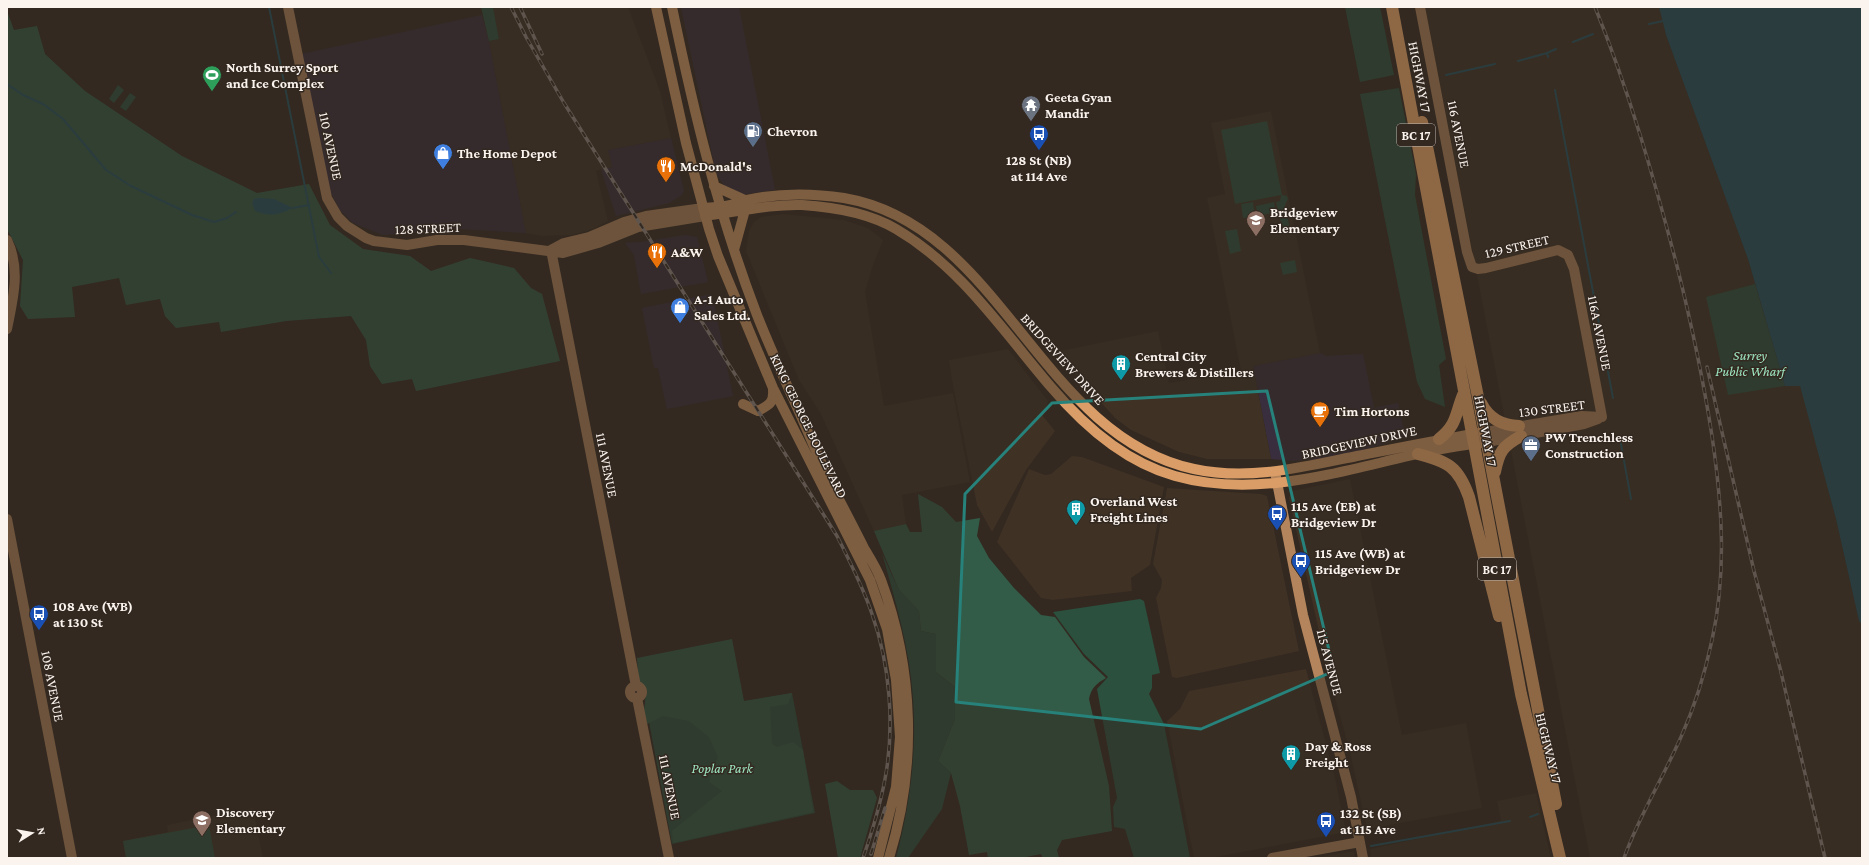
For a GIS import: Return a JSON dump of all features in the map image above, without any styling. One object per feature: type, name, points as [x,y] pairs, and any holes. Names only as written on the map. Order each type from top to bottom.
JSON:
[{"type":"highway","name":"HIGHWAY 17","points":[[1392,7],[1464,394],[1494,479],[1554,799],[1569,858]]},
{"type":"highway","name":"HIGHWAY 17","points":[[1400,7],[1478,397],[1479,437],[1521,694],[1560,858]]},
{"type":"highway","points":[[1439,263],[1451,297],[1479,437]]},
{"type":"highway","points":[[1439,439],[1448,432],[1455,422],[1464,394]]},
{"type":"highway","points":[[1478,397],[1485,410],[1495,420],[1520,431],[1501,451],[1497,459],[1494,479]]},
{"type":"highway","points":[[1418,454],[1436,458],[1452,466],[1460,476],[1466,488],[1496,607],[1521,694]]},
{"type":"main road","name":"KING GEORGE BOULEVARD","points":[[656,7],[674,90],[704,212],[718,256],[773,388],[870,580],[879,602],[892,652],[899,710],[899,764],[892,807],[878,858]]},
{"type":"main road","name":"KING GEORGE BOULEVARD","points":[[672,7],[693,106],[720,210],[734,250],[775,358],[830,482],[880,577],[896,627],[906,678],[909,710],[909,736],[907,765],[900,816],[889,858]]},
{"type":"main road","points":[[714,186],[745,205],[734,250]]},
{"type":"main road","name":"BRIDGEVIEW DRIVE","points":[[720,210],[787,195],[815,195],[854,200],[888,212],[904,220],[964,266],[1067,388],[1087,409],[1121,437],[1154,455],[1175,464],[1196,469],[1234,473],[1275,472],[1439,439],[1479,437]]},
{"type":"main road","name":"BRIDGEVIEW DRIVE","points":[[745,205],[815,206],[859,214],[896,229],[931,253],[958,277],[1075,414],[1096,433],[1148,466],[1190,480],[1227,484],[1278,483],[1385,463],[1479,437]]},
{"type":"main road","points":[[704,212],[720,210]]},
{"type":"main road","points":[[743,404],[758,411],[770,405],[773,397],[773,388]]},
{"type":"street","name":"110 AVENUE","points":[[288,7],[327,198],[338,218]]},
{"type":"street","name":"116 AVENUE","points":[[1420,7],[1467,252],[1472,267]]},
{"type":"street","points":[[551,250],[564,243],[589,236],[638,218],[704,212]]},
{"type":"street","name":"128 STREET","points":[[338,218],[347,226],[366,238],[390,244],[407,245],[436,240],[464,240],[551,250]]},
{"type":"street","points":[[896,229],[904,220]]},
{"type":"street","points":[[7,240],[13,253],[15,277],[7,328]]},
{"type":"street","name":"111 AVENUE","points":[[551,250],[636,686],[632,688],[630,693],[632,697],[637,698],[669,858]]},
{"type":"street","name":"129 STREET","points":[[1472,267],[1478,269],[1486,268],[1558,250],[1568,255]]},
{"type":"street","name":"116A AVENUE","points":[[1568,255],[1574,269],[1602,418]]},
{"type":"street","name":"130 STREET","points":[[1479,437],[1584,424],[1602,418]]},
{"type":"street","name":"115 AVENUE","points":[[1275,472],[1304,614],[1351,797],[1363,858]]},
{"type":"street","name":"108 AVENUE","points":[[7,519],[72,858]]},
{"type":"street","points":[[1272,858],[1360,842]]},
{"type":"highlighted area","points":[[1267,391],[1334,671],[1201,729],[956,702],[965,494],[1052,403]]},
{"type":"shaded area","points":[[493,7],[628,7],[660,91],[671,138],[608,150],[612,167],[596,171],[608,221],[593,229],[572,235],[542,236],[526,233],[489,41],[499,39]]},
{"type":"shaded area","points":[[681,7],[739,7],[775,190],[739,195],[725,187],[716,173]]},
{"type":"shaded area","points":[[1425,7],[1659,7],[1666,35],[1748,259],[1785,386],[1800,385],[1836,519],[1859,621],[1862,624],[1862,858],[1590,858]]},
{"type":"shaded area","points":[[482,15],[489,41],[526,233],[459,229],[383,235],[353,223],[339,209],[329,189],[302,54]]},
{"type":"shaded area","points":[[1271,111],[1320,353],[1253,366],[1271,459],[1207,459],[1179,452],[1131,430],[1115,418],[1055,352],[1158,331],[1169,383],[1241,371],[1207,198],[1225,194],[1211,123]]},
{"type":"shaded area","points":[[671,138],[684,191],[682,195],[669,203],[616,216],[601,169],[612,167],[608,150]]},
{"type":"shaded area","points":[[783,214],[844,220],[868,228],[883,240],[872,268],[865,292],[884,406],[953,393],[970,482],[902,495],[906,524],[874,531],[821,414],[799,380],[746,251],[749,231],[754,222],[761,217]]},
{"type":"shaded area","points":[[685,235],[697,237],[708,282],[641,294],[634,255],[625,243]]},
{"type":"shaded area","points":[[712,294],[733,396],[667,409],[658,368],[654,368],[642,308]]},
{"type":"shaded area","points":[[1008,349],[1048,401],[1043,416],[1055,431],[1026,470],[992,532],[977,505],[949,360]]},
{"type":"shaded area","points":[[1320,353],[1326,356],[1363,354],[1374,408],[1398,403],[1405,437],[1363,450],[1321,459],[1294,461],[1271,459],[1253,366]]},
{"type":"shaded area","points":[[1072,456],[1082,457],[1164,487],[1150,565],[1131,578],[1132,591],[1053,600],[1041,598],[997,542],[1029,469],[1045,475],[1051,474]]},
{"type":"shaded area","points":[[1350,479],[1402,735],[1466,723],[1482,808],[1367,829],[1350,752],[1329,676],[1289,498],[1292,491]]},
{"type":"shaded area","points":[[1167,488],[1261,494],[1267,496],[1299,651],[1177,678],[1172,677],[1156,598],[1161,588],[1162,580],[1153,564]]},
{"type":"shaded area","points":[[1306,669],[1335,778],[1346,832],[1211,858],[1194,858],[1167,721],[1180,709],[1189,691]]},
{"type":"shaded area","points":[[1536,793],[1551,858],[1371,858],[1370,849],[1501,821],[1497,801]]},
{"type":"shaded area","name":"Discovery Elementary","points":[[253,808],[263,858],[126,858],[123,841],[168,832],[167,825]]},
{"type":"shaded area","points":[[1354,851],[1355,858],[1314,858]]},
{"type":"green space","points":[[481,7],[493,7],[499,39],[489,41]]},
{"type":"green space","points":[[1345,7],[1380,7],[1394,75],[1360,82]]},
{"type":"green space","points":[[7,11],[14,30],[37,26],[45,54],[85,91],[182,156],[257,193],[309,184],[330,225],[363,249],[410,256],[431,271],[470,258],[514,268],[531,288],[542,294],[560,361],[416,391],[412,379],[382,384],[370,366],[366,340],[351,316],[286,321],[221,332],[219,322],[176,328],[165,316],[160,299],[126,305],[119,278],[72,287],[75,317],[28,319],[20,306],[23,260],[7,229]]},
{"type":"green space","points":[[118,85],[124,90],[114,103],[109,99]]},
{"type":"green space","points":[[1399,88],[1416,174],[1415,195],[1446,359],[1439,365],[1445,407],[1425,399],[1417,382],[1360,94]]},
{"type":"green space","points":[[130,93],[136,97],[126,111],[120,107]]},
{"type":"green space","points":[[1267,121],[1282,195],[1287,196],[1288,199],[1285,205],[1290,230],[1283,231],[1276,202],[1280,201],[1281,195],[1235,204],[1221,130]]},
{"type":"green space","points":[[1253,202],[1255,216],[1243,218],[1241,204]]},
{"type":"green space","points":[[1274,202],[1276,212],[1258,216],[1256,206]]},
{"type":"green space","points":[[1237,229],[1241,251],[1230,254],[1225,231]]},
{"type":"green space","points":[[1295,260],[1297,272],[1283,275],[1280,263]]},
{"type":"green space","name":"Surrey Public Wharf","points":[[1755,284],[1785,386],[1728,395],[1706,297]]},
{"type":"green space","points":[[918,494],[942,507],[956,522],[980,518],[977,536],[989,558],[1014,588],[1041,615],[1055,617],[1084,657],[1106,678],[1095,686],[1089,699],[1109,786],[1112,831],[1062,840],[1057,850],[1059,858],[1043,858],[1041,854],[1021,858],[988,858],[987,852],[969,855],[960,806],[951,773],[938,761],[955,719],[955,687],[936,672],[936,634],[921,631],[919,611],[899,590],[874,531],[906,524],[910,532],[922,532]]},
{"type":"green space","points":[[882,553],[899,590],[919,611],[921,631],[936,634],[936,672],[955,687],[955,719],[938,761],[951,773],[942,809],[908,858],[896,858],[909,799],[914,739],[913,698],[909,661],[897,607]]},
{"type":"green space","points":[[1140,599],[1144,601],[1160,673],[1152,675],[1152,688],[1149,694],[1164,724],[1190,858],[1134,858],[1125,829],[1114,827],[1113,807],[1117,798],[1097,689],[1108,677],[1084,654],[1053,612]]},
{"type":"green space","name":"Poplar Park","points":[[732,639],[744,701],[792,693],[788,704],[770,707],[772,744],[777,747],[793,742],[803,750],[813,812],[673,843],[672,831],[722,791],[709,782],[718,757],[709,737],[689,721],[663,716],[647,724],[644,710],[646,696],[644,688],[639,682],[637,658]]},
{"type":"green space","name":"Poplar Park","points":[[637,658],[729,704],[792,693],[815,813],[672,844]]},
{"type":"green space","points":[[837,781],[850,790],[873,790],[877,798],[860,858],[838,858],[825,784]]},
{"type":"green space","points":[[209,825],[215,858],[126,858],[123,841]]},
{"type":"water","points":[[1659,7],[1862,7],[1862,624],[1859,621],[1836,519],[1800,386],[1785,386],[1748,259],[1666,35]]},
{"type":"water","points":[[254,199],[274,199],[293,208],[270,215],[261,213],[255,211],[252,203]]},
{"type":"waterway","points":[[269,7],[319,257],[331,273]]},
{"type":"waterway","points":[[1649,24],[1663,21]]},
{"type":"waterway","points":[[1573,42],[1593,34]]},
{"type":"waterway","points":[[1548,57],[1547,53],[1556,49]]},
{"type":"waterway","points":[[1518,61],[1547,53]]},
{"type":"waterway","points":[[1446,75],[1495,64]]},
{"type":"waterway","points":[[7,84],[23,95],[43,104],[63,119],[106,170],[131,186],[192,215],[214,222],[227,218],[236,212]]},
{"type":"waterway","points":[[1555,90],[1613,398]]},
{"type":"waterway","points":[[293,208],[309,205]]},
{"type":"waterway","points":[[1620,439],[1631,499]]},
{"type":"waterway","points":[[1530,817],[1538,814]]},
{"type":"waterway","points":[[1371,846],[1510,821]]},
{"type":"railway","points":[[511,7],[526,37],[564,103],[837,536],[865,594],[878,634],[887,675],[890,738],[881,799],[863,858]]},
{"type":"railway","points":[[520,7],[542,54]]},
{"type":"railway","points":[[1595,7],[1619,71],[1640,135],[1677,266],[1692,329],[1712,436],[1718,487],[1721,538],[1720,589],[1717,614],[1703,677],[1681,737],[1644,812],[1624,858]]},
{"type":"railway","points":[[1707,367],[1754,571],[1780,668],[1825,858]]},
{"type":"railway","points":[[871,854],[885,808]]},
{"type":"place","name":"North Surrey Sport and Ice Complex","points":[[212,92]]},
{"type":"place","name":"Geeta Gyan Mandir","points":[[1031,122]]},
{"type":"place","name":"Chevron","points":[[753,148]]},
{"type":"place","name":"128 St (NB) at 114 Ave","points":[[1039,151]]},
{"type":"place","name":"The Home Depot","points":[[443,170]]},
{"type":"place","name":"McDonald's","points":[[666,183]]},
{"type":"place","name":"Bridgeview Elementary","points":[[1256,237]]},
{"type":"place","name":"A&W","points":[[657,269]]},
{"type":"place","name":"A-1 Auto Sales Ltd.","points":[[680,324]]},
{"type":"place","name":"Central City Brewers & Distillers","points":[[1121,381]]},
{"type":"place","name":"Tim Hortons","points":[[1320,428]]},
{"type":"place","name":"PW Trenchless Construction","points":[[1531,462]]},
{"type":"place","name":"Overland West Freight Lines","points":[[1076,526]]},
{"type":"place","name":"115 Ave (EB) at Bridgeview Dr","points":[[1277,531]]},
{"type":"place","name":"115 Ave (WB) at Bridgeview Dr","points":[[1301,578]]},
{"type":"place","name":"108 Ave (WB) at 130 St","points":[[39,631]]},
{"type":"place","name":"Day & Ross Freight","points":[[1291,771]]},
{"type":"place","name":"Discovery Elementary","points":[[202,837]]},
{"type":"place","name":"132 St (SB) at 115 Ave","points":[[1326,838]]}]
